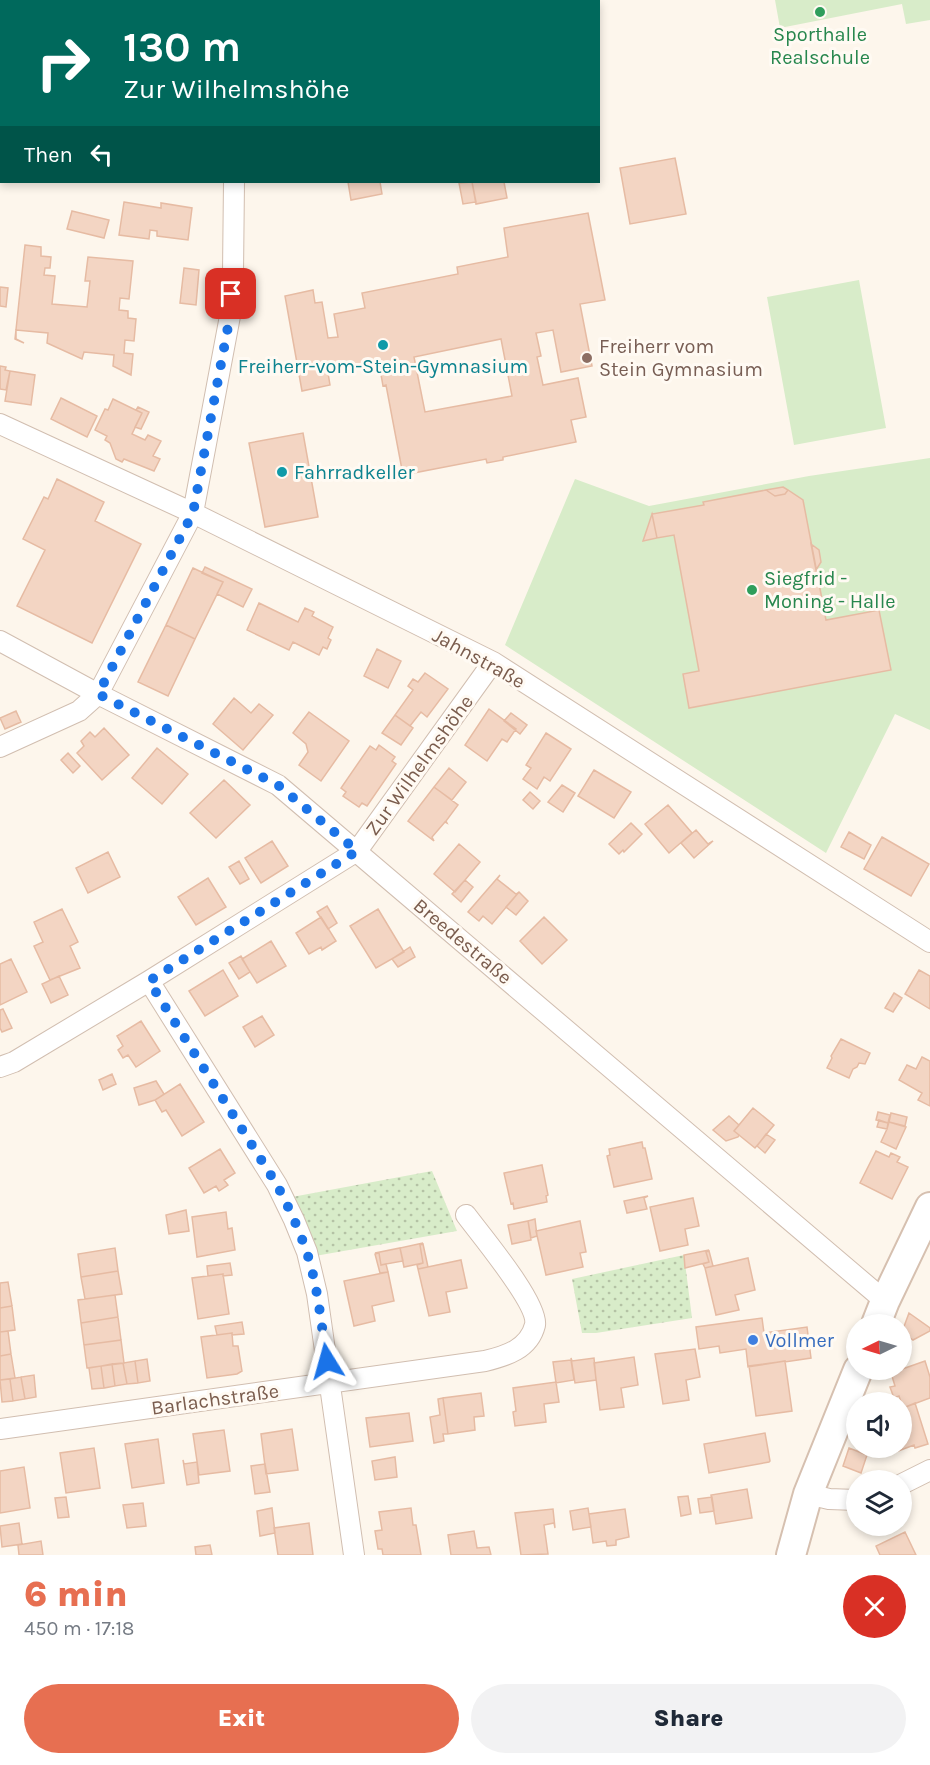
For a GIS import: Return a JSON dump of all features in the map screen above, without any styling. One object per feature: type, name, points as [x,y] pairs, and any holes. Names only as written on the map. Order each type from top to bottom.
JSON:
[{"type":"main road","points":[[881,1313],[930,1207]]},
{"type":"main road","points":[[786,1554],[854,1380]]},
{"type":"street","points":[[0,747],[79,711],[98,694],[193,513],[230,316],[234,183]]},
{"type":"street","name":"Jahnstraße","points":[[0,424],[193,513],[493,662],[930,942]]},
{"type":"street","name":"Breedestraße","points":[[0,641],[98,694],[278,785],[357,851],[881,1313]]},
{"type":"street","name":"Zur Wilhelmshöhe","points":[[0,1066],[14,1062],[149,981],[357,851],[493,662]]},
{"type":"street","points":[[149,981],[277,1185],[307,1252],[317,1294],[354,1555]]},
{"type":"street","name":"Barlachstraße","points":[[0,1428],[485,1361],[512,1353],[523,1346],[530,1337],[535,1323],[531,1310],[524,1293],[466,1215]]},
{"type":"street","points":[[912,1479],[930,1470]]},
{"type":"street","points":[[808,1494],[829,1499],[846,1500]]},
{"type":"green space","name":"Sporthalle Realschule","points":[[775,0],[930,0],[930,20],[906,24],[902,4],[780,28]]},
{"type":"green space","points":[[859,280],[886,428],[794,445],[767,297]]},
{"type":"green space","points":[[930,458],[930,730],[895,714],[826,853],[505,645],[575,479],[649,506],[809,476]]},
{"type":"green space","points":[[432,1171],[457,1231],[315,1256],[292,1197]]},
{"type":"green space","points":[[684,1255],[692,1318],[596,1333],[582,1333],[572,1279]]},
{"type":"building","points":[[675,158],[686,214],[630,224],[620,168]]},
{"type":"building","points":[[348,183],[380,183],[382,194],[351,200]]},
{"type":"building","points":[[459,183],[472,183],[476,202],[463,204]]},
{"type":"building","points":[[472,183],[504,183],[507,198],[476,204]]},
{"type":"building","points":[[124,202],[161,208],[161,203],[192,208],[188,240],[157,236],[157,231],[150,230],[149,239],[119,235]]},
{"type":"building","points":[[72,211],[109,220],[104,238],[67,229]]},
{"type":"building","name":"Freiherr-vom-Stein-Gymnasium","points":[[588,213],[605,300],[580,304],[592,366],[561,372],[553,330],[536,333],[541,356],[537,357],[543,385],[578,378],[586,417],[571,420],[576,442],[503,457],[503,460],[487,463],[486,459],[403,475],[386,385],[383,386],[379,363],[328,373],[330,385],[302,391],[285,296],[313,290],[315,303],[322,302],[328,338],[338,337],[334,314],[365,308],[362,293],[458,274],[457,267],[508,257],[504,228]],"holes":[[[501,339],[512,396],[425,412],[414,357]]]},
{"type":"building","points":[[25,245],[41,247],[41,256],[51,257],[50,268],[45,268],[44,275],[55,276],[52,304],[87,307],[90,281],[85,281],[88,257],[133,261],[129,299],[120,298],[119,310],[128,311],[128,318],[136,319],[134,341],[125,340],[124,353],[133,354],[131,375],[113,366],[114,355],[84,352],[82,359],[47,343],[48,333],[16,330],[16,339],[24,343],[15,339]]},
{"type":"building","points":[[184,268],[199,270],[196,305],[180,303]]},
{"type":"building","points":[[0,287],[8,288],[6,307],[0,306]]},
{"type":"building","points":[[0,366],[10,371],[6,390],[0,389]]},
{"type":"building","points":[[10,371],[35,375],[31,405],[5,401]]},
{"type":"building","points":[[61,398],[97,416],[87,437],[51,419]]},
{"type":"building","points":[[113,399],[142,413],[132,434],[145,440],[148,435],[161,441],[153,456],[160,459],[154,471],[124,459],[122,462],[116,459],[110,443],[105,440],[107,436],[95,430],[105,409],[108,410]]},
{"type":"building","points":[[138,407],[149,412],[141,429],[135,427],[142,413],[136,410]]},
{"type":"building","name":"Fahrradkeller","points":[[303,433],[318,517],[265,527],[249,443]]},
{"type":"building","points":[[57,479],[104,502],[95,521],[141,544],[92,643],[17,606],[45,550],[23,539],[44,497],[48,499]]},
{"type":"building","points":[[783,487],[788,490],[785,494],[775,496],[766,490]]},
{"type":"building","name":"Siegfrid - Moning - Halle","points":[[766,490],[775,496],[785,494],[788,490],[803,500],[826,620],[879,610],[891,670],[689,708],[683,674],[699,671],[674,535],[657,538],[652,514],[704,505],[703,502]]},
{"type":"building","points":[[652,514],[657,538],[643,541]]},
{"type":"building","points":[[811,544],[819,550],[821,562],[816,570]]},
{"type":"building","points":[[205,567],[252,589],[243,607],[217,594],[223,582],[202,573]]},
{"type":"building","points":[[193,568],[223,582],[195,639],[166,625]]},
{"type":"building","points":[[259,603],[298,622],[305,608],[314,612],[312,616],[333,627],[328,638],[331,640],[327,649],[323,647],[319,655],[293,642],[289,650],[247,630]]},
{"type":"building","points":[[166,625],[195,639],[168,696],[138,682]]},
{"type":"building","points":[[377,649],[401,661],[388,688],[364,676]]},
{"type":"building","points":[[425,673],[448,689],[427,717],[421,712],[410,726],[395,715],[413,690],[408,686],[413,679],[418,682]]},
{"type":"building","points":[[234,698],[251,713],[259,704],[273,715],[243,750],[213,724]]},
{"type":"building","points":[[489,709],[516,729],[507,742],[502,739],[487,761],[465,745]]},
{"type":"building","points":[[16,711],[21,722],[5,729],[0,718]]},
{"type":"building","points":[[309,712],[349,741],[321,781],[299,765],[308,752],[306,744],[293,733]]},
{"type":"building","points":[[511,713],[527,725],[520,734],[504,721]]},
{"type":"building","points":[[395,715],[413,728],[401,745],[382,733]]},
{"type":"building","points":[[104,728],[129,755],[102,780],[77,753],[84,746],[81,741],[90,732],[95,737]]},
{"type":"building","points":[[546,733],[571,749],[550,781],[544,777],[537,789],[523,779],[531,768],[526,765]]},
{"type":"building","points":[[379,745],[395,757],[392,761],[396,764],[367,806],[362,803],[359,807],[343,796],[346,792],[341,788],[370,746],[376,750]]},
{"type":"building","points":[[157,748],[188,774],[162,804],[132,778]]},
{"type":"building","points":[[68,753],[80,766],[73,773],[61,760]]},
{"type":"building","points":[[449,768],[466,782],[452,800],[434,787]]},
{"type":"building","points":[[594,770],[631,792],[614,818],[578,796]]},
{"type":"building","points":[[224,780],[250,805],[216,838],[190,813]]},
{"type":"building","points":[[562,785],[575,793],[563,812],[548,802]]},
{"type":"building","points":[[434,787],[458,805],[446,821],[447,823],[445,822],[432,837],[434,841],[408,821]]},
{"type":"building","points":[[530,792],[540,801],[533,809],[523,800]]},
{"type":"building","points":[[668,805],[692,833],[669,853],[645,824]]},
{"type":"building","points":[[631,823],[642,834],[619,854],[609,844]]},
{"type":"building","points":[[696,830],[708,844],[713,841],[694,858],[681,843]]},
{"type":"building","points":[[849,832],[871,845],[864,859],[841,847]]},
{"type":"building","points":[[882,837],[929,864],[911,896],[864,869]]},
{"type":"building","points":[[272,841],[288,866],[261,883],[245,858]]},
{"type":"building","points":[[459,844],[480,862],[455,892],[434,874]]},
{"type":"building","points":[[108,852],[120,877],[88,893],[76,868]]},
{"type":"building","points":[[239,861],[249,879],[240,884],[229,867]]},
{"type":"building","points":[[500,875],[497,879],[516,894],[519,892],[492,924],[483,916],[479,921],[468,912]]},
{"type":"building","points":[[208,878],[226,907],[196,925],[178,897]]},
{"type":"building","points":[[465,880],[473,887],[461,902],[452,894]]},
{"type":"building","points":[[519,892],[528,901],[516,915],[506,907]]},
{"type":"building","points":[[327,906],[337,923],[328,929],[317,912]]},
{"type":"building","points":[[62,909],[78,942],[70,946],[80,968],[50,980],[34,946],[43,942],[34,922]]},
{"type":"building","points":[[378,909],[404,952],[376,968],[350,926]]},
{"type":"building","points":[[321,917],[336,941],[322,950],[321,947],[309,954],[296,933]]},
{"type":"building","points":[[544,917],[567,940],[542,964],[520,941]]},
{"type":"building","points":[[271,941],[286,966],[257,983],[242,959]]},
{"type":"building","points":[[410,947],[415,957],[398,967],[392,959]]},
{"type":"building","points":[[241,956],[250,972],[239,979],[229,963]]},
{"type":"building","points":[[11,959],[27,992],[0,1005],[0,964]]},
{"type":"building","points":[[223,970],[238,996],[205,1016],[189,991]]},
{"type":"building","points":[[919,970],[930,976],[930,1009],[905,994]]},
{"type":"building","points":[[59,976],[68,995],[51,1003],[42,984]]},
{"type":"building","points":[[894,993],[902,998],[893,1012],[885,1008]]},
{"type":"building","points":[[3,1009],[12,1028],[2,1032],[0,1010]]},
{"type":"building","points":[[262,1016],[274,1035],[255,1047],[243,1027]]},
{"type":"building","points":[[141,1021],[160,1051],[136,1067],[128,1055],[123,1058],[118,1050],[123,1046],[117,1036]]},
{"type":"building","points":[[841,1039],[870,1053],[865,1064],[859,1063],[849,1078],[827,1068]]},
{"type":"building","points":[[922,1057],[930,1061],[930,1106],[918,1100],[922,1093],[899,1080],[907,1065],[916,1069]]},
{"type":"building","points":[[112,1074],[116,1084],[103,1090],[99,1080]]},
{"type":"building","points":[[156,1081],[164,1094],[155,1100],[139,1105],[134,1088]]},
{"type":"building","points":[[180,1084],[204,1122],[182,1136],[166,1110],[162,1112],[155,1100]]},
{"type":"building","points":[[753,1108],[774,1125],[755,1148],[734,1131]]},
{"type":"building","points":[[878,1112],[890,1115],[888,1123],[876,1120]]},
{"type":"building","points":[[891,1113],[907,1117],[905,1126],[889,1122]]},
{"type":"building","points":[[729,1116],[739,1125],[734,1131],[739,1135],[726,1141],[713,1130]]},
{"type":"building","points":[[879,1120],[888,1123],[887,1129],[877,1127]]},
{"type":"building","points":[[889,1122],[906,1127],[896,1149],[881,1142]]},
{"type":"building","points":[[766,1134],[775,1140],[765,1153],[757,1146]]},
{"type":"building","points":[[642,1142],[652,1179],[614,1187],[607,1156],[610,1155],[609,1149]]},
{"type":"building","points":[[220,1149],[235,1173],[224,1180],[228,1185],[219,1191],[216,1186],[204,1193],[189,1168]]},
{"type":"building","points":[[876,1151],[889,1157],[891,1153],[900,1157],[897,1162],[908,1167],[892,1199],[860,1183]]},
{"type":"building","points":[[542,1165],[548,1195],[546,1196],[547,1202],[514,1209],[504,1173]]},
{"type":"building","points":[[648,1196],[644,1198],[647,1209],[627,1213],[624,1201]]},
{"type":"building","points":[[693,1198],[699,1226],[685,1229],[688,1245],[660,1251],[650,1207]]},
{"type":"building","points":[[186,1210],[189,1231],[169,1234],[166,1215]]},
{"type":"building","points":[[226,1212],[228,1229],[232,1228],[235,1250],[197,1257],[192,1217]]},
{"type":"building","points":[[535,1219],[537,1236],[531,1238],[528,1221]]},
{"type":"building","points":[[528,1221],[531,1240],[512,1244],[508,1225]]},
{"type":"building","points":[[580,1221],[586,1252],[580,1253],[583,1267],[546,1275],[536,1231]]},
{"type":"building","points":[[423,1243],[420,1245],[423,1263],[404,1267],[400,1248]]},
{"type":"building","points":[[423,1244],[428,1267],[418,1269],[417,1265],[423,1263],[420,1245]]},
{"type":"building","points":[[115,1248],[118,1271],[81,1277],[78,1254]]},
{"type":"building","points":[[400,1248],[403,1261],[381,1265],[379,1253],[375,1253]]},
{"type":"building","points":[[709,1250],[706,1252],[709,1262],[685,1268],[684,1255]]},
{"type":"building","points":[[709,1251],[713,1266],[705,1268],[703,1264],[709,1262],[706,1252]]},
{"type":"building","points":[[379,1253],[381,1265],[386,1264],[388,1272],[380,1273],[375,1254]]},
{"type":"building","points":[[748,1258],[755,1290],[735,1295],[739,1310],[716,1315],[705,1268]]},
{"type":"building","points":[[461,1260],[467,1288],[446,1292],[450,1312],[429,1316],[418,1269]]},
{"type":"building","points":[[230,1263],[232,1275],[208,1276],[207,1266]]},
{"type":"building","points":[[118,1271],[122,1294],[85,1299],[81,1277]]},
{"type":"building","points":[[388,1272],[394,1301],[372,1306],[375,1321],[354,1326],[344,1281]]},
{"type":"building","points":[[223,1274],[229,1314],[198,1319],[192,1278]]},
{"type":"building","points":[[8,1282],[12,1306],[0,1308],[0,1283]]},
{"type":"building","points":[[115,1295],[118,1317],[81,1323],[78,1300]]},
{"type":"building","points":[[12,1306],[15,1330],[0,1332],[0,1308]]},
{"type":"building","points":[[912,1315],[930,1328],[930,1331],[913,1340]]},
{"type":"building","points":[[118,1317],[121,1340],[84,1345],[81,1323]]},
{"type":"building","name":"Vollmer","points":[[762,1318],[764,1333],[807,1327],[811,1358],[748,1367],[746,1349],[720,1353],[719,1346],[699,1349],[696,1327]]},
{"type":"building","points":[[242,1322],[244,1334],[217,1335],[215,1326]]},
{"type":"building","points":[[8,1331],[11,1354],[0,1356],[0,1332]]},
{"type":"building","points":[[232,1333],[233,1346],[238,1346],[242,1371],[237,1374],[207,1378],[201,1337]]},
{"type":"building","points":[[121,1340],[124,1363],[87,1368],[84,1345]]},
{"type":"building","points":[[695,1349],[700,1377],[686,1380],[689,1400],[663,1404],[655,1354]]},
{"type":"building","points":[[11,1354],[15,1378],[0,1380],[0,1356]]},
{"type":"building","points":[[634,1357],[638,1385],[621,1388],[624,1407],[600,1410],[594,1363]]},
{"type":"building","points":[[571,1358],[572,1361],[594,1358],[596,1380],[575,1383]]},
{"type":"building","points":[[147,1359],[150,1381],[138,1383],[135,1361]]},
{"type":"building","points":[[571,1360],[574,1380],[556,1383],[553,1362]]},
{"type":"building","points":[[135,1361],[138,1383],[127,1384],[123,1363]]},
{"type":"building","points":[[785,1361],[792,1411],[756,1416],[749,1366]]},
{"type":"building","points":[[925,1361],[930,1377],[930,1398],[912,1405],[912,1392],[892,1392],[890,1387],[895,1386],[893,1380],[912,1380],[912,1366]]},
{"type":"building","points":[[123,1363],[127,1384],[115,1386],[112,1364]]},
{"type":"building","points":[[112,1364],[115,1386],[104,1388],[101,1366]]},
{"type":"building","points":[[101,1366],[104,1388],[92,1389],[89,1368]]},
{"type":"building","points":[[34,1375],[36,1397],[25,1399],[21,1377]]},
{"type":"building","points":[[21,1377],[25,1399],[13,1401],[10,1379]]},
{"type":"building","points":[[10,1379],[13,1401],[2,1402],[0,1380]]},
{"type":"building","points":[[556,1382],[559,1402],[544,1404],[546,1422],[515,1426],[513,1388]]},
{"type":"building","points":[[481,1393],[484,1416],[474,1417],[475,1430],[448,1434],[443,1398]]},
{"type":"building","points":[[443,1398],[448,1434],[443,1434],[444,1441],[434,1443],[430,1417],[440,1415],[438,1399]]},
{"type":"building","points":[[915,1403],[928,1444],[915,1448],[914,1445],[912,1446],[912,1404]]},
{"type":"building","points":[[409,1413],[413,1441],[370,1447],[366,1418]]},
{"type":"building","points":[[292,1429],[298,1470],[266,1474],[261,1434]]},
{"type":"building","points":[[224,1430],[230,1471],[199,1475],[193,1434]]},
{"type":"building","points":[[765,1433],[769,1462],[709,1473],[704,1444]]},
{"type":"building","points":[[158,1439],[164,1483],[132,1488],[125,1444]]},
{"type":"building","points":[[94,1448],[100,1488],[66,1493],[60,1453]]},
{"type":"building","points":[[395,1457],[397,1477],[375,1480],[372,1461]]},
{"type":"building","points":[[846,1457],[866,1458],[862,1470],[843,1466]]},
{"type":"building","points":[[183,1460],[184,1464],[197,1462],[199,1483],[187,1485]]},
{"type":"building","points":[[265,1464],[270,1492],[255,1494],[251,1466]]},
{"type":"building","points":[[24,1467],[30,1508],[0,1513],[0,1471]]},
{"type":"building","points":[[747,1489],[752,1518],[716,1524],[711,1495]]},
{"type":"building","points":[[688,1496],[691,1514],[681,1516],[678,1497]]},
{"type":"building","points":[[66,1497],[69,1517],[58,1518],[55,1498]]},
{"type":"building","points":[[712,1497],[714,1511],[700,1513],[698,1499]]},
{"type":"building","points":[[143,1503],[146,1526],[127,1528],[123,1505]]},
{"type":"building","points":[[272,1508],[275,1533],[260,1536],[257,1511]]},
{"type":"building","points":[[411,1508],[421,1555],[383,1555],[382,1549],[378,1549],[375,1531],[382,1530],[379,1512]]},
{"type":"building","points":[[588,1508],[591,1527],[573,1530],[570,1511]]},
{"type":"building","points":[[553,1509],[555,1528],[554,1523],[544,1525],[548,1554],[521,1555],[515,1513]]},
{"type":"building","points":[[625,1509],[629,1537],[616,1540],[616,1545],[607,1546],[606,1541],[593,1543],[589,1514]]},
{"type":"building","points":[[19,1523],[22,1544],[2,1547],[0,1526]]},
{"type":"building","points":[[309,1523],[313,1555],[278,1555],[274,1528]]},
{"type":"building","points":[[474,1531],[477,1548],[489,1547],[491,1555],[451,1555],[448,1535]]},
{"type":"building","points":[[897,1536],[907,1536],[916,1555],[880,1555],[876,1546]]},
{"type":"building","points":[[41,1541],[43,1555],[19,1555],[18,1545]]},
{"type":"building","points":[[210,1545],[212,1555],[196,1555],[195,1547]]},
{"type":"place","name":"Sporthalle Realschule","points":[[820,12]]},
{"type":"place","name":"Freiherr-vom-Stein-Gymnasium","points":[[383,345]]},
{"type":"place","name":"Freiherr vom Stein Gymnasium","points":[[587,358]]},
{"type":"place","name":"Fahrradkeller","points":[[282,472]]},
{"type":"place","name":"Siegfrid - Moning - Halle","points":[[752,590]]},
{"type":"place","name":"Vollmer","points":[[753,1340]]},
{"type":"route","points":[[231,294],[230,316],[193,513],[98,694],[278,785],[357,851],[149,981],[277,1185],[294,1220],[307,1252],[317,1294],[327,1361]]}]
